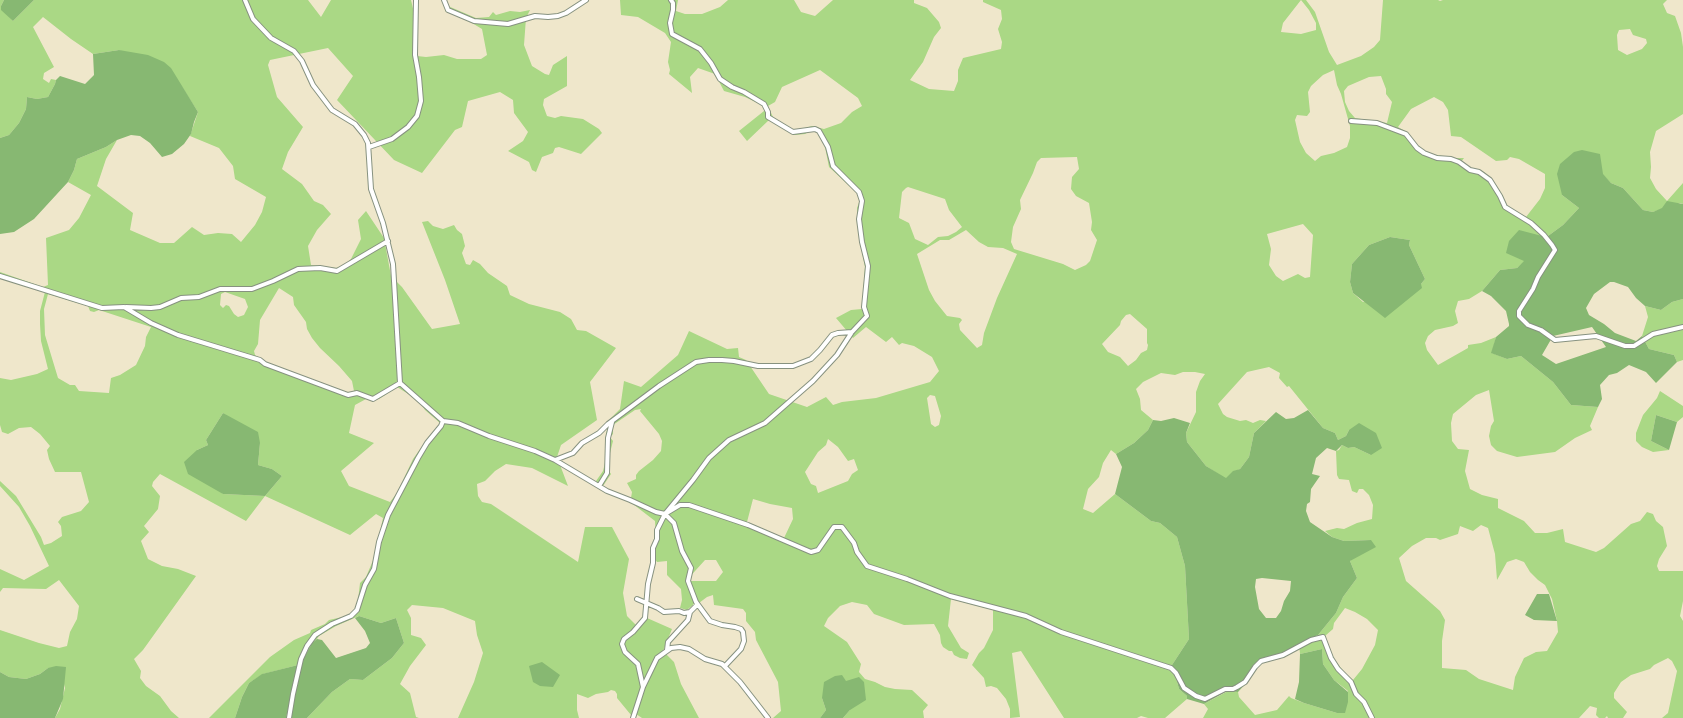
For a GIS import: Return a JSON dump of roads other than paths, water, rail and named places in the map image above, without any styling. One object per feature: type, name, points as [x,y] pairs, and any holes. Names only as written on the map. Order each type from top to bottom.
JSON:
[{"type":"street","points":[[245,0],[253,19],[271,38],[294,51],[302,61],[313,85],[332,110],[355,124],[364,135],[369,147],[371,189],[383,223],[393,264],[400,384],[443,421],[458,423],[489,436],[536,451],[555,460],[598,486],[665,514],[674,523],[682,551],[691,568],[688,580],[698,604],[713,622],[742,629],[744,641],[741,649],[725,666]]},
{"type":"street","points":[[369,147],[392,139],[408,127],[417,116],[421,101],[415,55],[416,0]]},
{"type":"street","points":[[444,0],[448,10],[474,21],[508,24],[535,16],[558,16],[586,0]]},
{"type":"street","points":[[643,687],[638,664],[625,652],[622,644],[624,639],[645,618],[653,562],[653,548],[657,539],[657,530],[665,514],[709,458],[729,440],[765,423],[813,381],[837,355],[852,332],[867,316],[864,307],[868,271],[860,219],[862,196],[833,166],[828,147],[819,131],[816,129],[793,132],[768,117],[764,104],[720,79],[712,63],[700,49],[672,34],[670,23],[674,10],[671,0]]},
{"type":"street","points":[[1351,121],[1377,123],[1406,134],[1417,148],[1424,153],[1437,158],[1451,159],[1470,170],[1479,172],[1490,180],[1505,207],[1531,223],[1544,234],[1554,250],[1519,311],[1519,316],[1528,325],[1541,330],[1555,340],[1596,336],[1625,346],[1634,346],[1653,334],[1683,327]]},
{"type":"street","points":[[0,276],[102,308],[152,308],[160,307],[181,298],[199,297],[220,289],[252,289],[298,269],[320,268],[336,271],[388,241]]},
{"type":"street","points":[[124,307],[151,323],[178,335],[260,360],[265,364],[348,394],[357,392],[373,399],[400,384]]},
{"type":"street","points":[[555,460],[573,453],[658,386],[696,362],[722,360],[758,366],[793,366],[811,359],[832,335],[852,332]]},
{"type":"street","points":[[289,718],[293,694],[307,646],[315,635],[332,624],[351,616],[357,610],[365,585],[374,569],[379,542],[388,515],[418,458],[443,421]]},
{"type":"street","points":[[598,486],[607,473],[608,438],[613,421]]},
{"type":"street","points":[[665,514],[680,505],[689,505],[748,525],[811,552],[818,550],[834,527],[842,527],[867,566],[950,596],[1026,616],[1062,632],[1171,668],[1184,688],[1196,696],[1205,699],[1225,689],[1238,687],[1245,682],[1255,667],[1262,661],[1283,655],[1311,640],[1323,637],[1331,658],[1338,669],[1351,682],[1356,694],[1364,702],[1372,718]]},
{"type":"street","points":[[637,599],[664,612],[690,612]]},
{"type":"street","points":[[667,650],[668,642],[688,620],[690,612],[698,604]]},
{"type":"street","points":[[632,718],[643,687],[658,658],[667,650],[680,647],[689,649],[705,659],[714,660],[725,666],[768,718]]}]
